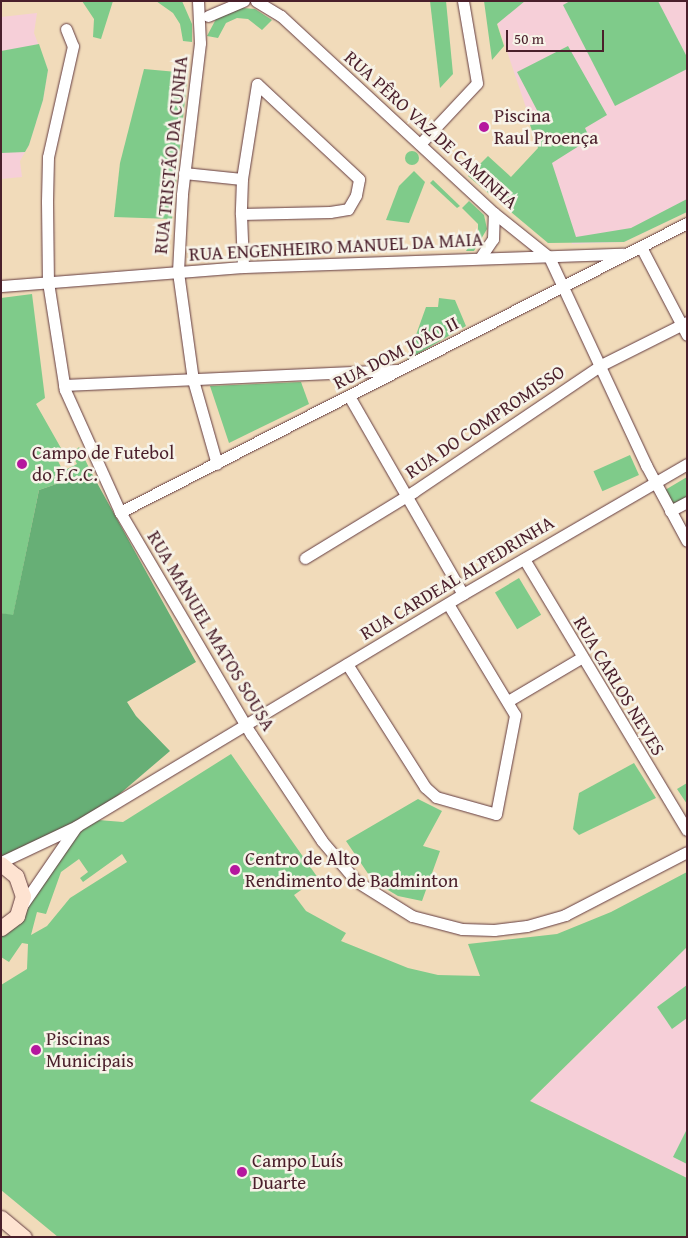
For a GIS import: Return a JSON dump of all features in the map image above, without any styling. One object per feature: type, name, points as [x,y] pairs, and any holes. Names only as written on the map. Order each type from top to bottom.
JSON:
[{"type":"main road","points":[[1,863],[16,876],[21,886],[21,907],[10,923],[1,928]]},
{"type":"main road","points":[[1,1218],[24,1237]]},
{"type":"street","name":"RUA TRISTÃO DA CUNHA","points":[[215,1],[199,10],[184,173],[178,272],[193,380],[217,464]]},
{"type":"street","points":[[199,10],[244,1]]},
{"type":"street","points":[[420,144],[477,83],[463,1]]},
{"type":"street","name":"RUA PÊRO VAZ DE CAMINHA","points":[[263,3],[494,213],[548,257],[655,482],[687,541]]},
{"type":"street","name":"RUA MANUEL MATOS SOUSA","points":[[66,28],[73,46],[48,157],[48,282],[64,385],[120,512],[246,724],[322,841],[356,881],[412,916],[462,929],[494,930],[527,926],[565,915],[601,899],[687,852]]},
{"type":"street","points":[[241,214],[330,212],[348,209],[356,194],[359,180],[257,84],[242,179],[241,214],[243,267]]},
{"type":"street","points":[[184,173],[242,179]]},
{"type":"street","points":[[480,258],[493,239],[494,213]]},
{"type":"street","name":"RUA DOM JOÃO II","points":[[120,512],[404,370],[687,223]]},
{"type":"street","points":[[641,247],[685,327]]},
{"type":"street","name":"RUA ENGENHEIRO MANUEL DA MAIA","points":[[1,286],[243,267],[626,254]]},
{"type":"street","name":"RUA DO COMPROMISSO","points":[[305,558],[405,497],[601,365],[685,327]]},
{"type":"street","points":[[64,385],[404,370]]},
{"type":"street","points":[[349,396],[405,497],[463,594]]},
{"type":"street","name":"RUA CARDEAL ALPEDRINHA","points":[[1,863],[77,826],[463,594],[687,464]]},
{"type":"street","points":[[670,511],[687,502]]},
{"type":"street","name":"RUA CARLOS NEVES","points":[[524,559],[581,658],[687,830]]},
{"type":"street","points":[[347,664],[425,787],[436,797],[496,814],[515,715],[448,604]]},
{"type":"street","points":[[508,701],[581,658]]},
{"type":"street","points":[[21,907],[77,826]]},
{"type":"shaded area","points":[[490,1],[687,1],[687,212],[624,242],[572,244]]},
{"type":"shaded area","points":[[37,13],[34,33],[48,70],[43,100],[29,145],[20,161],[22,177],[1,179],[1,17]]},
{"type":"shaded area","points":[[687,947],[687,1178],[530,1101]]},
{"type":"green space","points":[[82,1],[113,1],[101,39],[93,37],[94,19]]},
{"type":"green space","points":[[156,1],[182,1],[192,24],[192,42],[183,41],[180,24],[173,13]]},
{"type":"green space","points":[[430,1],[446,1],[453,74],[440,88]]},
{"type":"green space","points":[[484,1],[525,1],[497,24],[504,46],[492,60]]},
{"type":"green space","points":[[570,1],[658,1],[687,57],[687,69],[615,106],[563,5]]},
{"type":"green space","points":[[255,9],[272,20],[262,30],[248,19],[237,18],[226,23],[218,38],[207,36],[216,19],[229,10]]},
{"type":"green space","points":[[39,44],[48,70],[43,100],[29,145],[25,152],[1,153],[1,51]]},
{"type":"green space","points":[[568,46],[607,115],[585,128],[590,139],[552,163],[576,237],[631,228],[687,199],[687,212],[624,242],[548,243],[468,176],[488,156],[511,177],[538,148],[529,122],[539,114],[517,72]]},
{"type":"green space","points":[[144,69],[188,73],[172,219],[114,217],[120,163]]},
{"type":"green space","points":[[412,151],[417,153],[419,158],[417,163],[412,165],[407,163],[405,158],[407,153]]},
{"type":"green space","points":[[414,171],[425,182],[409,223],[386,220],[399,186]]},
{"type":"green space","points":[[433,180],[460,206],[457,208],[430,183]]},
{"type":"green space","points":[[469,201],[484,215],[487,229],[474,251],[466,251],[478,232],[478,224],[462,208]]},
{"type":"green space","name":"Campo de Futebol do F.C.C.","points":[[32,294],[45,398],[36,404],[66,457],[58,461],[63,471],[77,464],[72,454],[79,447],[91,472],[39,490],[13,616],[1,613],[1,298]]},
{"type":"green space","points":[[439,298],[455,300],[466,326],[407,360],[426,307],[438,307]]},
{"type":"green space","points":[[301,382],[309,404],[229,443],[210,386]]},
{"type":"green space","points":[[630,455],[639,475],[602,491],[593,471]]},
{"type":"green space","points":[[91,472],[196,662],[127,702],[136,716],[170,751],[95,815],[1,862],[1,613],[13,615],[39,490]]},
{"type":"green space","points":[[687,477],[687,497],[672,506],[660,493]]},
{"type":"green space","points":[[519,578],[541,615],[517,629],[495,592]]},
{"type":"green space","points":[[231,754],[318,878],[294,895],[306,911],[346,933],[341,941],[408,968],[438,975],[480,976],[468,944],[557,934],[611,912],[687,872],[687,947],[530,1101],[687,1178],[687,1237],[58,1237],[1,1190],[1,985],[27,969],[28,944],[22,943],[9,962],[1,957],[1,928],[77,826],[95,815],[98,820],[123,822]],"holes":[[[122,854],[127,862],[70,898],[47,926],[31,935],[37,912],[46,914],[61,872],[79,859],[88,872],[80,878],[83,882]]]},
{"type":"green space","points":[[634,763],[656,798],[579,835],[573,829],[579,793]]},
{"type":"green space","points":[[687,783],[687,804],[677,789]]},
{"type":"green space","points":[[418,799],[442,811],[423,846],[440,851],[422,901],[398,896],[373,881],[346,841]]},
{"type":"green space","points":[[687,985],[687,1018],[672,1029],[657,1007]]},
{"type":"green space","points":[[687,1129],[687,1164],[673,1157]]},
{"type":"place","name":"Piscina Raul Proença","points":[[484,127]]},
{"type":"place","name":"Campo de Futebol do F.C.C.","points":[[22,464]]},
{"type":"place","name":"Centro de Alto Rendimento de Badminton","points":[[235,870]]},
{"type":"place","name":"Piscinas Municipais","points":[[36,1050]]},
{"type":"place","name":"Campo Luís Duarte","points":[[242,1172]]}]
